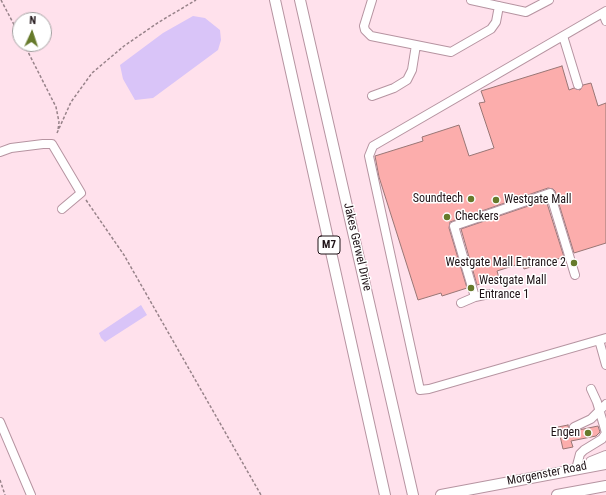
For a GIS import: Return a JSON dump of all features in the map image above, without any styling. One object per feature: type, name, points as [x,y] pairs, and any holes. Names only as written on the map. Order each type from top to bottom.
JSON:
[{"type":"main road","name":"M7","points":[[275,0],[385,495]]},
{"type":"main road","name":"Jakes Gerwel Drive","points":[[300,0],[413,495]]},
{"type":"main road","points":[[578,469],[593,460],[606,456]]},
{"type":"main road","name":"Morgenster Road","points":[[441,495],[606,464]]},
{"type":"main road","name":"Morgenster Road","points":[[557,495],[606,486]]},
{"type":"street","points":[[372,0],[365,21],[365,30],[367,33],[375,37],[446,51],[457,50],[491,29],[496,22],[499,6]]},
{"type":"street","points":[[472,0],[528,12],[549,0]]},
{"type":"street","points":[[605,15],[563,36],[373,146],[369,151],[369,156],[420,390],[429,389],[602,339],[606,365]]},
{"type":"street","points":[[563,36],[578,85]]},
{"type":"street","points":[[372,96],[394,88],[407,80],[412,70],[416,45]]},
{"type":"street","points":[[0,152],[11,148],[52,144],[81,193],[62,209]]},
{"type":"street","points":[[475,297],[454,226],[550,192],[575,275]]},
{"type":"street","points":[[460,303],[475,297],[489,294]]},
{"type":"street","points":[[578,469],[578,460],[584,450],[605,435],[606,431],[598,411],[597,402],[591,390]]},
{"type":"street","points":[[574,427],[591,419],[606,404]]},
{"type":"street","points":[[0,422],[31,495]]},
{"type":"path","points":[[1,0],[12,21]]},
{"type":"path","points":[[52,144],[71,102],[92,73],[124,46],[159,22],[196,0]]},
{"type":"path","points":[[28,52],[56,107],[59,122],[57,133]]},
{"type":"path","points":[[81,193],[124,255],[261,495]]},
{"type":"path","points":[[0,480],[5,495]]},
{"type":"shaded area","points":[[193,16],[205,18],[220,30],[221,40],[218,50],[153,98],[135,100],[123,79],[120,65],[163,33]]},
{"type":"shaded area","points":[[141,305],[147,315],[105,342],[101,338],[99,333]]},
{"type":"building","name":"Westgate Mall","points":[[562,66],[569,90],[574,88],[580,90],[583,85],[591,83],[598,106],[606,103],[606,243],[574,253],[555,191],[548,188],[450,222],[449,228],[467,288],[442,296],[441,293],[418,300],[379,177],[375,156],[423,141],[422,137],[459,125],[469,156],[494,148],[479,103],[485,102],[481,91]]},
{"type":"building","points":[[546,200],[564,257],[524,269],[522,263],[497,271],[499,278],[477,285],[461,229]]},
{"type":"building","points":[[568,425],[569,432],[598,426],[600,432],[596,436],[571,441],[573,447],[563,449],[558,427]]},
{"type":"place","name":"Soundtech","points":[[471,199]]},
{"type":"place","name":"Westgate Mall","points":[[496,200]]},
{"type":"place","name":"Checkers","points":[[447,217]]},
{"type":"place","name":"Westgate Mall Entrance 2","points":[[574,263]]},
{"type":"place","name":"Westgate Mall Entrance 1","points":[[471,288]]},
{"type":"place","name":"Engen","points":[[588,433]]}]
